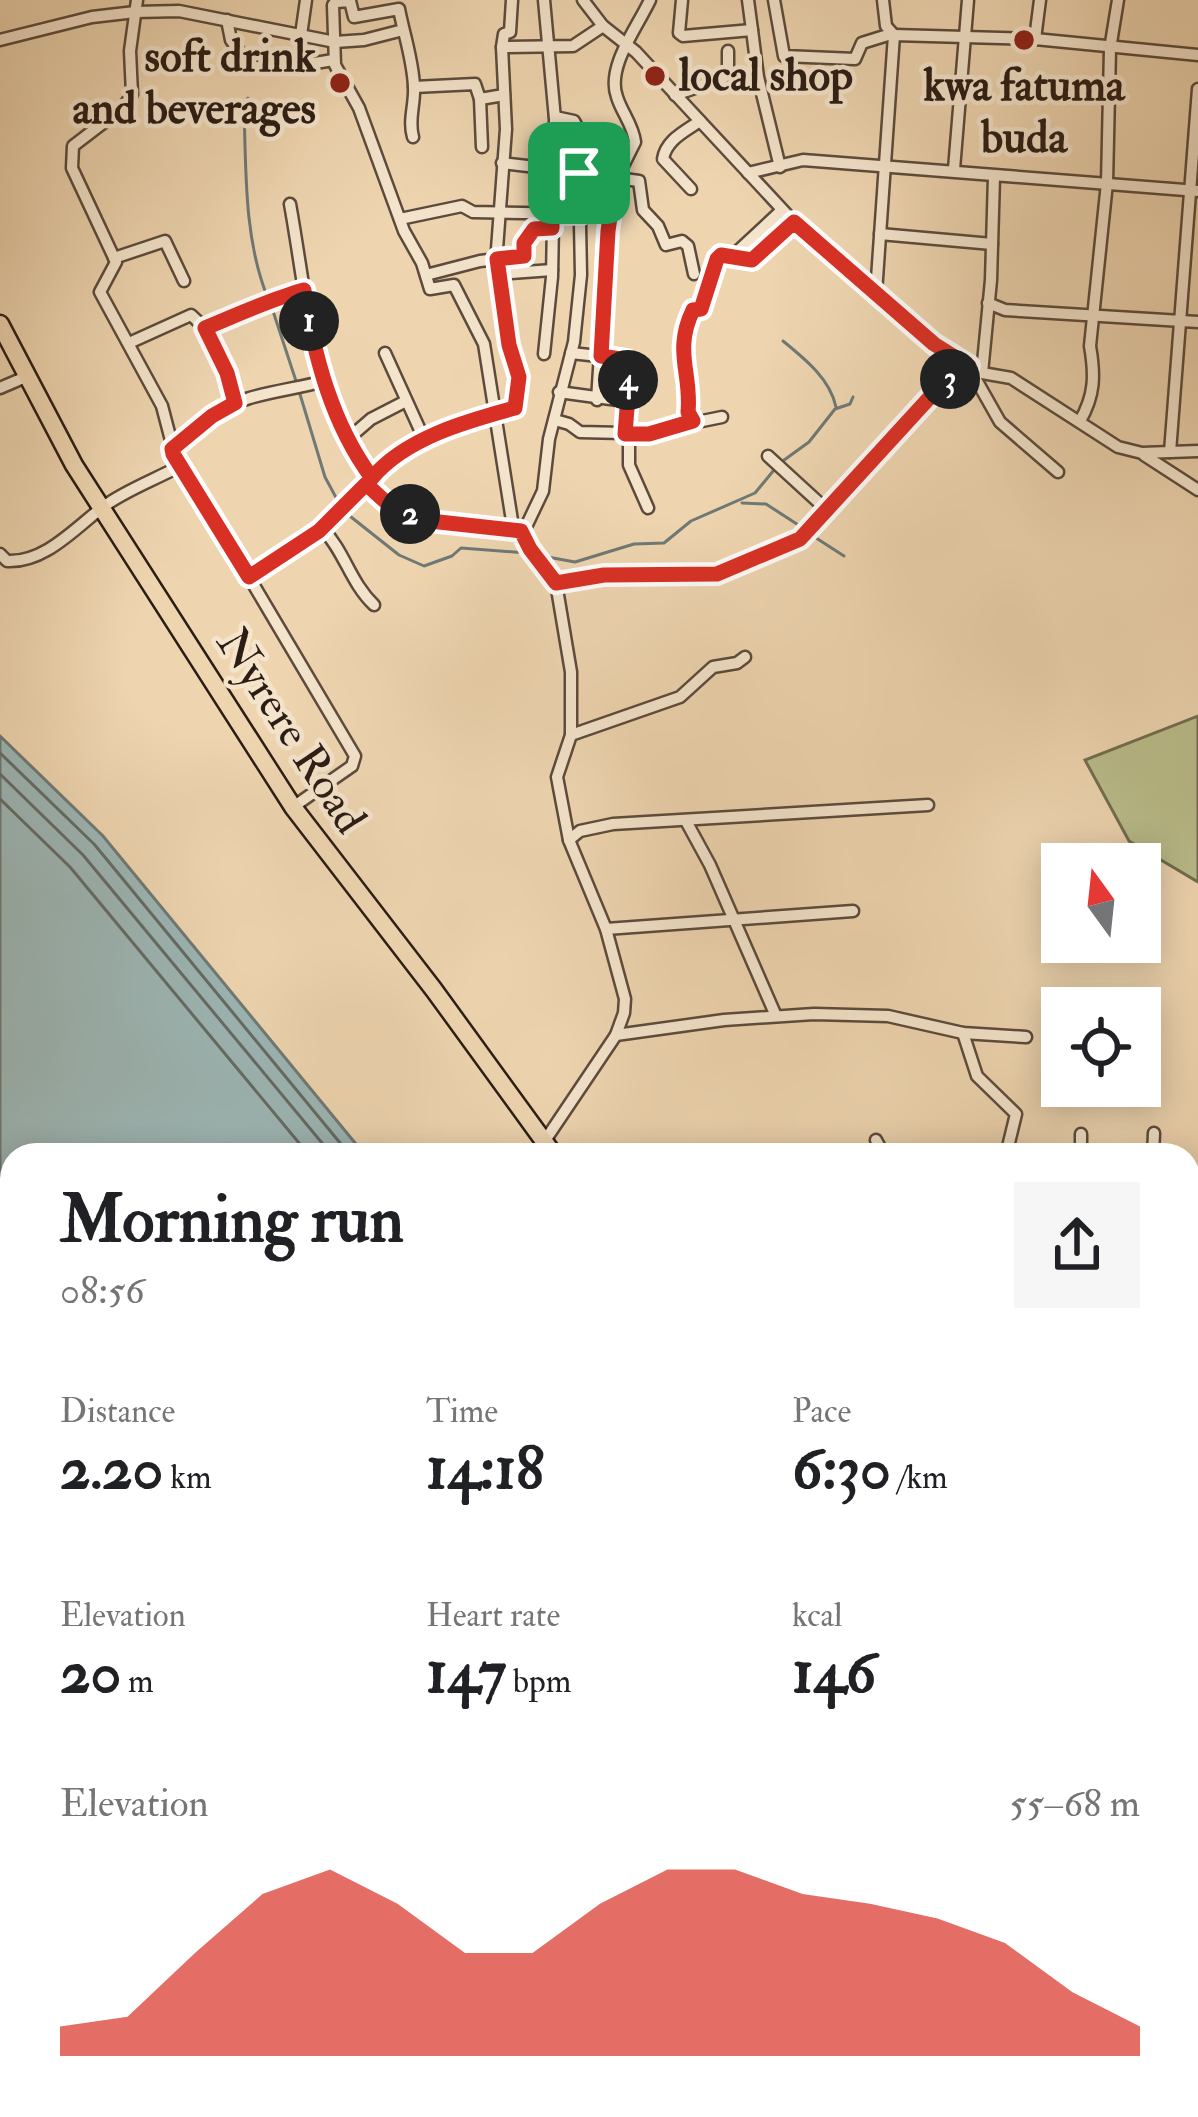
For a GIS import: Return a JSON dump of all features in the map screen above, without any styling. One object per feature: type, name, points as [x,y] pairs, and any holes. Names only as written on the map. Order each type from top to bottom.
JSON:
[{"type":"main road","name":"Nyrere Road","points":[[0,324],[61,460],[293,807],[541,1143]]},
{"type":"main road","name":"Nyrere Road","points":[[0,344],[23,378]]},
{"type":"main road","name":"Nyrere Road","points":[[99,511],[305,840],[541,1143]]},
{"type":"street","points":[[249,577],[322,528],[395,455],[461,423],[514,410],[519,377],[509,345],[497,259],[502,47],[503,34],[510,32],[512,0]]},
{"type":"street","points":[[544,0],[555,117],[552,270],[544,354]]},
{"type":"street","points":[[583,0],[794,222],[934,344],[982,373],[1011,378],[1118,447],[1142,453],[1198,452]]},
{"type":"street","points":[[597,400],[608,231],[616,178],[634,142],[615,94],[618,58],[650,0]]},
{"type":"street","points":[[682,0],[680,35],[752,30]]},
{"type":"street","points":[[748,0],[758,77],[780,167]]},
{"type":"street","points":[[774,0],[784,56],[855,59],[862,43],[892,34],[1035,39],[1198,55]]},
{"type":"street","points":[[876,293],[892,34],[883,0]]},
{"type":"street","points":[[954,169],[968,0]]},
{"type":"street","points":[[1035,39],[1040,0]]},
{"type":"street","points":[[1080,421],[1092,400],[1092,315],[1107,183],[1110,49],[1118,0]]},
{"type":"street","points":[[302,34],[306,2],[336,5],[350,1],[354,17],[398,8],[414,87],[413,137]]},
{"type":"street","points":[[336,5],[334,60],[432,290],[454,285],[484,344],[518,530],[556,583],[571,673],[571,735],[557,777],[569,841],[606,929],[625,999],[616,1035],[550,1143]]},
{"type":"street","points":[[0,40],[136,6],[348,43],[403,30]]},
{"type":"street","points":[[136,6],[130,51],[132,94],[124,107],[73,146],[72,168],[116,264],[100,292],[162,406],[178,467],[355,757],[352,766],[293,807]]},
{"type":"street","points":[[378,11],[384,34]]},
{"type":"street","points":[[227,20],[231,40],[251,67],[292,69],[302,63],[334,60]]},
{"type":"street","points":[[502,47],[573,46],[603,26]]},
{"type":"street","points":[[675,95],[728,74],[728,51]]},
{"type":"street","points":[[414,87],[475,84],[482,147]]},
{"type":"street","points":[[1170,452],[1178,321],[1194,191],[1198,89]]},
{"type":"street","points":[[480,99],[504,95]]},
{"type":"street","points":[[518,530],[543,491],[549,439],[571,353],[581,274],[579,173],[584,137],[574,121],[555,117]]},
{"type":"street","points":[[691,189],[663,160],[677,136],[700,122]]},
{"type":"street","points":[[748,173],[803,160],[1194,191]]},
{"type":"street","points":[[502,163],[553,170]]},
{"type":"street","points":[[579,173],[642,183],[643,210],[666,244],[682,241],[688,246],[694,274]]},
{"type":"street","points":[[982,373],[994,177]]},
{"type":"street","points":[[290,205],[324,381],[369,481],[388,504],[430,521],[518,530]]},
{"type":"street","points":[[400,219],[462,206],[473,212],[581,214]]},
{"type":"street","points":[[738,260],[739,250],[782,210]]},
{"type":"street","points":[[693,421],[681,350],[686,327],[693,310],[701,309],[718,256],[752,260],[794,222]]},
{"type":"street","points":[[527,270],[528,235],[534,229],[552,228]]},
{"type":"street","points":[[880,234],[992,244]]},
{"type":"street","points":[[114,258],[165,241],[184,281]]},
{"type":"street","points":[[426,275],[524,256]]},
{"type":"street","points":[[499,274],[552,270]]},
{"type":"street","points":[[205,328],[304,290]]},
{"type":"street","points":[[988,303],[1006,310],[1198,322]]},
{"type":"street","points":[[129,343],[191,315],[205,328],[227,373],[235,403]]},
{"type":"street","points":[[385,353],[425,441]]},
{"type":"street","points":[[571,353],[626,359],[629,465],[648,508]]},
{"type":"street","points":[[969,366],[1000,422],[1058,472]]},
{"type":"street","points":[[556,583],[604,575],[717,574],[754,561],[808,531],[931,396],[969,366]]},
{"type":"street","points":[[0,388],[23,378]]},
{"type":"street","points":[[172,449],[235,403],[324,381]]},
{"type":"street","points":[[559,392],[625,401]]},
{"type":"street","points":[[492,396],[517,394]]},
{"type":"street","points":[[349,438],[371,419],[406,401]]},
{"type":"street","points":[[555,421],[580,432],[626,434],[722,417]]},
{"type":"street","points":[[1142,453],[1198,490]]},
{"type":"street","points":[[776,462],[828,511]]},
{"type":"street","points":[[0,554],[20,561],[178,467]]},
{"type":"street","points":[[322,528],[338,544],[351,577],[374,604]]},
{"type":"street","points":[[571,735],[680,697],[713,667],[746,657]]},
{"type":"street","points":[[569,841],[580,832],[613,824],[928,805]]},
{"type":"street","points":[[686,821],[776,1016]]},
{"type":"street","points":[[606,929],[853,911]]},
{"type":"street","points":[[616,1035],[776,1016],[888,1016],[963,1033],[1027,1037]]},
{"type":"street","points":[[963,1033],[976,1076],[1016,1114],[1009,1143]]},
{"type":"street","points":[[1154,1133],[1154,1143]]},
{"type":"street","points":[[1081,1134],[1081,1143]]},
{"type":"street","points":[[876,1139],[878,1143]]},
{"type":"green space","points":[[1198,716],[1198,882],[1161,860],[1161,843],[1129,841],[1085,760]]},
{"type":"water","points":[[0,736],[103,836],[355,1143],[0,1143]]},
{"type":"waterway","points":[[248,98],[244,107],[248,203],[254,251],[267,296]]},
{"type":"waterway","points":[[271,305],[296,381]]},
{"type":"waterway","points":[[783,341],[822,379],[836,407]]},
{"type":"waterway","points":[[299,391],[325,477],[340,505]]},
{"type":"waterway","points":[[780,463],[809,442],[835,409],[850,404],[853,397]]},
{"type":"waterway","points":[[542,556],[575,562],[634,544],[664,543],[691,521],[755,493],[774,470]]},
{"type":"waterway","points":[[742,503],[766,504],[803,528]]},
{"type":"waterway","points":[[346,513],[399,555],[424,566],[461,548],[527,553]]},
{"type":"waterway","points":[[810,534],[844,556]]},
{"type":"place","name":"kwa fatuma buda","points":[[1024,40]]},
{"type":"place","name":"local shop","points":[[655,76]]},
{"type":"place","name":"soft drink and beverages","points":[[340,83]]},
{"type":"route","points":[[579,173],[616,178],[601,356],[627,360],[623,431],[629,436],[693,421],[681,350],[689,319],[693,310],[701,309],[718,256],[752,260],[794,222],[934,344],[969,366],[931,396],[800,539],[717,574],[604,575],[556,583],[521,531],[416,517],[388,504],[366,484],[319,531],[249,577],[178,467],[172,449],[235,403],[227,373],[205,328],[304,290],[325,386],[357,458],[372,478],[395,455],[461,423],[515,408],[519,377],[509,345],[497,259],[524,256],[524,243],[534,229],[552,228],[552,213],[581,214],[579,173]]}]
